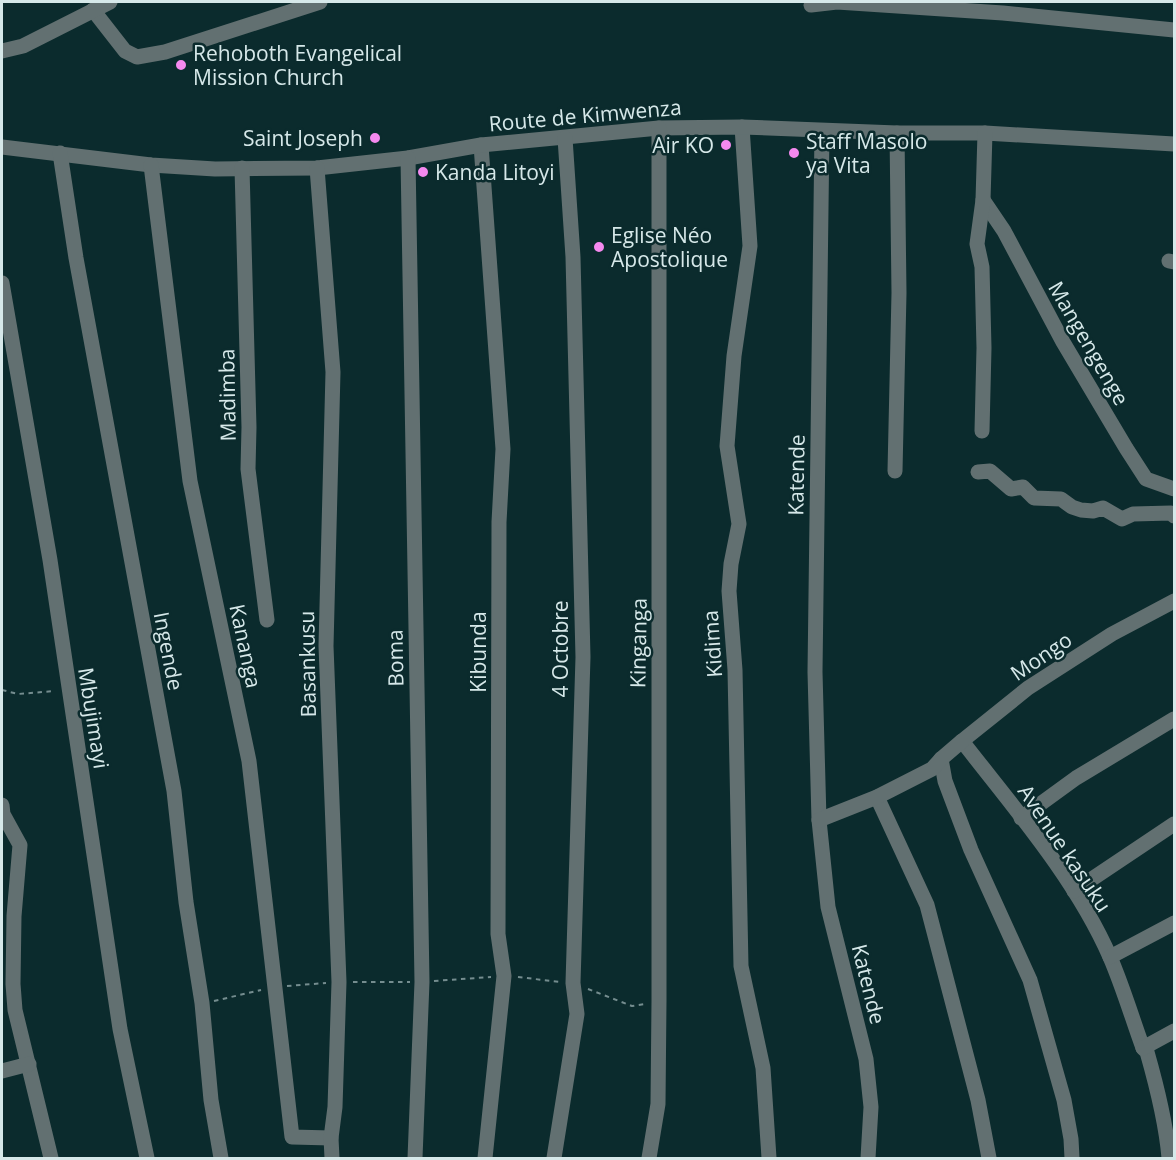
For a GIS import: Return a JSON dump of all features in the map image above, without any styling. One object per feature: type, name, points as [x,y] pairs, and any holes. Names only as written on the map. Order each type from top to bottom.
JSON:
[{"type":"street","points":[[2,51],[23,46],[110,2]]},
{"type":"street","points":[[93,10],[124,51],[137,57],[165,52],[320,2]]},
{"type":"street","points":[[811,5],[837,2],[1003,13],[1174,30]]},
{"type":"street","name":"Route de Kimwenza","points":[[2,147],[151,165],[317,168],[408,158],[481,145],[659,128],[742,127],[897,133],[986,133],[1174,144]]},
{"type":"street","name":"Kidima","points":[[742,127],[750,246],[734,356],[727,446],[739,524],[731,564],[729,591],[735,670],[741,966],[763,1068],[769,1158]]},
{"type":"street","name":"Kinganga","points":[[649,1158],[658,1104],[659,1001],[659,128]]},
{"type":"street","name":"Katende","points":[[822,131],[815,672],[819,820],[828,907],[866,1059],[871,1107],[868,1158]]},
{"type":"street","points":[[895,471],[899,293],[897,133]]},
{"type":"street","points":[[982,431],[984,348],[982,267],[977,244],[983,200],[986,133]]},
{"type":"street","name":"4 Octobre","points":[[554,1158],[577,1014],[573,983],[583,657],[573,257],[565,138]]},
{"type":"street","name":"Kibunda","points":[[481,145],[503,449],[499,522],[498,934],[504,976],[485,1158]]},
{"type":"street","name":"Ingende","points":[[60,153],[76,258],[174,791],[186,902],[202,1003],[211,1100],[221,1158]]},
{"type":"street","name":"Boma","points":[[408,158],[422,982],[415,1158]]},
{"type":"street","name":"Kananga","points":[[151,165],[186,458],[249,760],[292,1137],[331,1138]]},
{"type":"street","name":"Madimba","points":[[242,168],[249,427],[248,469],[267,620]]},
{"type":"street","name":"Basankusu","points":[[317,168],[333,372],[326,646],[339,982],[332,1158]]},
{"type":"street","name":"Mangengenge","points":[[983,200],[1004,231],[1063,342],[1141,471],[1146,478],[1174,490]]},
{"type":"street","name":"Mbujimayi","points":[[2,283],[50,560],[120,1029],[147,1158]]},
{"type":"street","points":[[978,472],[990,471],[1011,489],[1023,487],[1034,498],[1061,499],[1081,510],[1093,511],[1103,508],[1122,519],[1133,514],[1172,513],[1174,516]]},
{"type":"street","name":"Mongo","points":[[941,759],[1038,682],[1112,634],[1174,601]]},
{"type":"street","points":[[1021,818],[1076,778],[1174,719]]},
{"type":"street","name":"Avenue kasuku","points":[[962,741],[1074,891],[1110,957],[1143,1048],[1147,1052],[1170,1125],[1169,1158]]},
{"type":"street","points":[[819,820],[877,797],[932,769],[941,759]]},
{"type":"street","points":[[941,759],[945,781],[971,850],[1030,980],[1064,1100],[1072,1158]]},
{"type":"street","points":[[877,797],[927,905],[978,1100],[989,1158]]},
{"type":"street","points":[[2,813],[20,845],[14,916],[15,1010],[51,1158]]},
{"type":"street","points":[[1074,891],[1174,824]]},
{"type":"street","points":[[1110,957],[1174,923]]},
{"type":"street","points":[[1143,1048],[1174,1031]]},
{"type":"street","points":[[2,1071],[28,1064]]},
{"type":"path","points":[[2,690],[18,694],[68,690]]},
{"type":"place","name":"Rehoboth Evangelical Mission Church","points":[[181,65]]},
{"type":"place","name":"Saint Joseph","points":[[375,138]]},
{"type":"place","name":"Air KO","points":[[726,145]]},
{"type":"place","name":"Staff Masolo ya Vita","points":[[794,153]]},
{"type":"place","name":"Kanda Litoyi","points":[[423,172]]},
{"type":"place","name":"Eglise Néo Apostolique","points":[[599,247]]}]
